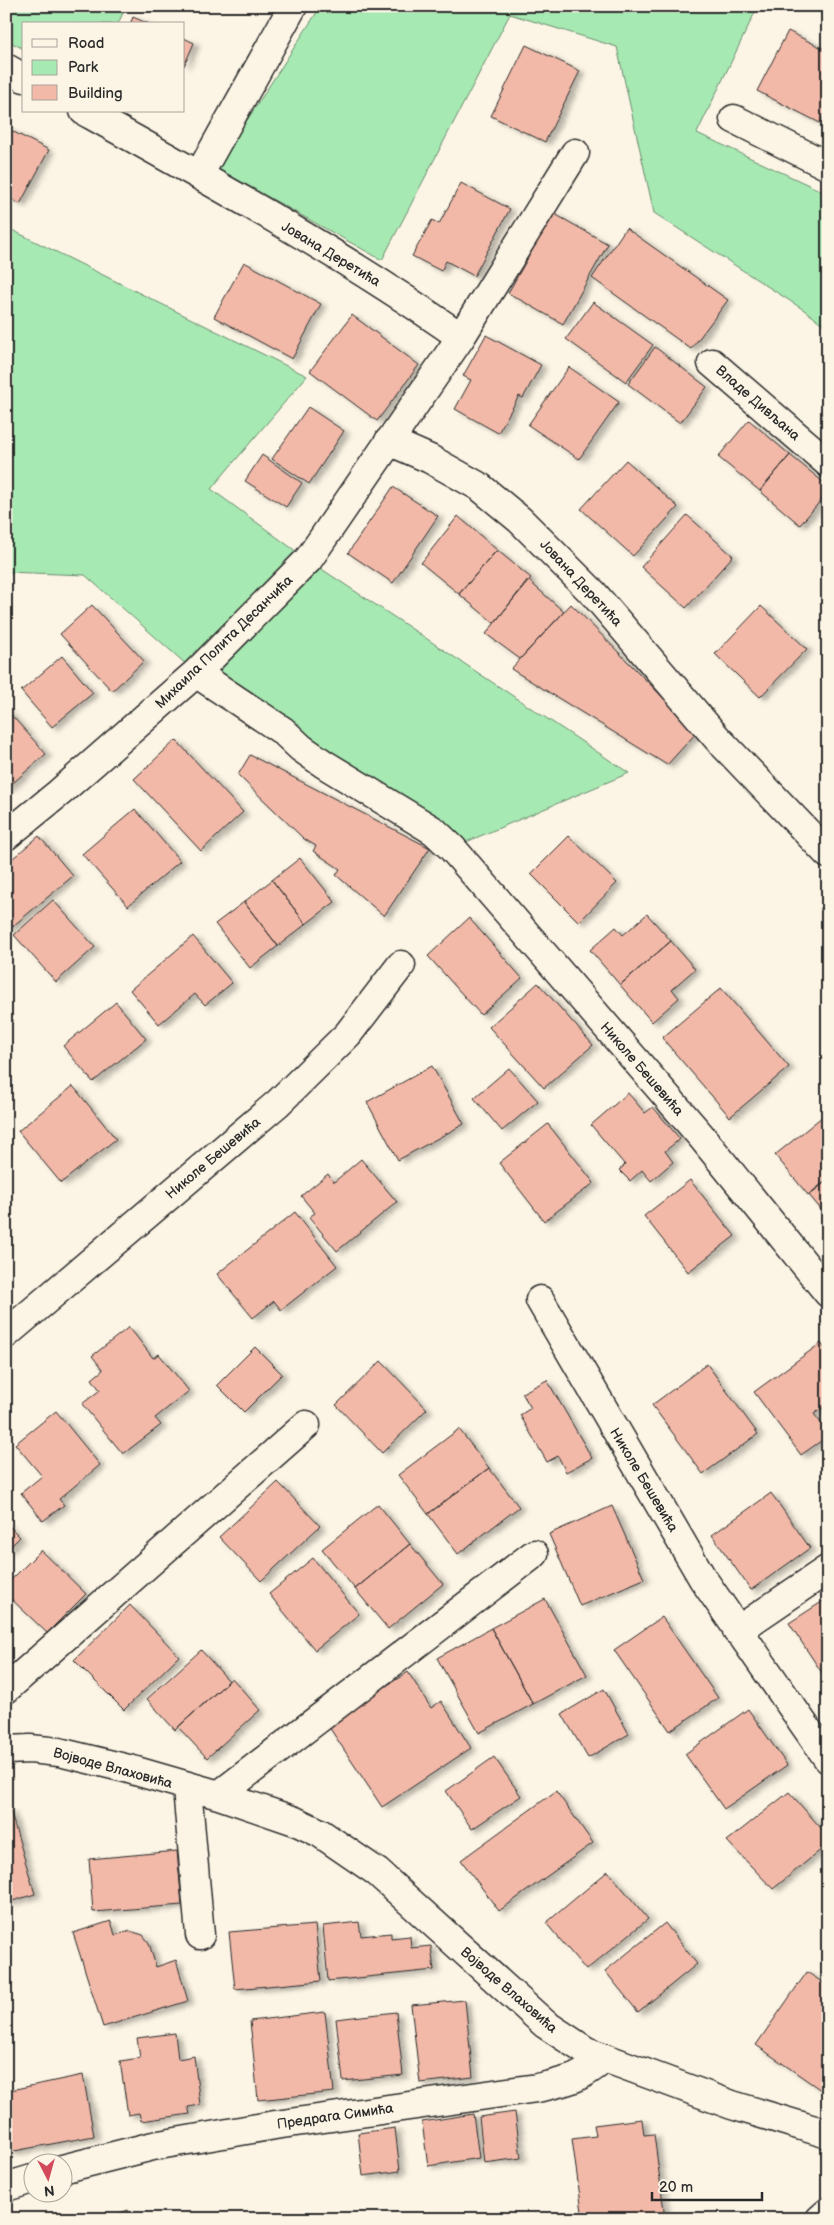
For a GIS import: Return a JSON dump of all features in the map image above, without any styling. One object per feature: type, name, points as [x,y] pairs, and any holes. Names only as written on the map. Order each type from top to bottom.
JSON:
[{"type":"street","points":[[199,175],[293,6]]},
{"type":"street","points":[[6,68],[22,77]]},
{"type":"street","name":"Јована Деретића","points":[[86,112],[199,175],[407,300],[461,337]]},
{"type":"street","points":[[734,119],[828,166]]},
{"type":"street","points":[[390,441],[461,337],[575,153]]},
{"type":"street","name":"Владе Дивљана","points":[[712,363],[828,463]]},
{"type":"street","name":"Јована Деретића","points":[[390,441],[430,459],[480,487],[520,520],[594,594],[717,738],[828,854]]},
{"type":"street","name":"Михаила Полита Десанчића","points":[[6,836],[59,793],[196,673],[308,560],[390,441]]},
{"type":"street","name":"Николе Бешевића","points":[[196,673],[283,731],[301,748],[324,764],[434,831],[452,848],[701,1136],[828,1293]]},
{"type":"street","name":"Николе Бешевића","points":[[6,1334],[278,1103],[348,1034],[402,965]]},
{"type":"street","name":"Николе Бешевића","points":[[540,1300],[644,1481],[703,1579],[737,1631],[828,1759]]},
{"type":"street","points":[[6,1689],[306,1425]]},
{"type":"street","points":[[219,1795],[534,1554]]},
{"type":"street","points":[[737,1631],[828,1569]]},
{"type":"street","name":"Војводе Влаховића","points":[[6,1750],[30,1749],[59,1752],[129,1769],[187,1788],[219,1795],[296,1821],[320,1833],[398,1889],[545,2024],[586,2051],[732,2105],[828,2134]]},
{"type":"street","points":[[187,1788],[200,1936]]},
{"type":"street","name":"Предрага Симића","points":[[72,2167],[163,2144],[275,2125],[537,2088],[573,2080],[585,2074],[604,2059]]},
{"type":"street","points":[[6,2187],[22,2182]]},
{"type":"street","points":[[820,2219],[828,2212]]},
{"type":"green space","points":[[6,6],[126,6],[119,22],[22,22],[22,48],[6,40]]},
{"type":"green space","points":[[321,6],[758,6],[697,133],[828,194],[828,328],[804,310],[654,213],[617,47],[510,14],[382,260],[216,168]]},
{"type":"green space","points":[[6,227],[307,376],[211,489],[308,560],[629,773],[452,848],[196,673],[85,575],[6,572]]},
{"type":"building","points":[[133,17],[144,22],[131,22]]},
{"type":"building","points":[[788,31],[828,51],[828,109],[820,123],[757,91]]},
{"type":"building","points":[[185,38],[194,43],[185,64]]},
{"type":"building","points":[[526,45],[580,71],[545,142],[491,116]]},
{"type":"building","points":[[6,128],[49,150],[20,204],[6,196]]},
{"type":"building","points":[[461,183],[510,209],[474,276],[446,261],[441,271],[412,256],[432,220],[439,224]]},
{"type":"building","points":[[553,213],[608,244],[563,324],[508,293]]},
{"type":"building","points":[[626,228],[728,300],[691,349],[592,278]]},
{"type":"building","points":[[244,262],[321,304],[292,359],[214,317]]},
{"type":"building","points":[[593,302],[653,345],[626,382],[566,339]]},
{"type":"building","points":[[352,315],[419,365],[377,421],[310,371]]},
{"type":"building","points":[[486,335],[541,365],[523,398],[519,396],[498,433],[455,409],[471,380],[463,376]]},
{"type":"building","points":[[655,347],[707,387],[680,423],[628,384]]},
{"type":"building","points":[[569,367],[619,402],[579,459],[528,425]]},
{"type":"building","points":[[308,407],[344,431],[309,484],[272,459]]},
{"type":"building","points":[[749,420],[790,455],[760,491],[718,457]]},
{"type":"building","points":[[262,455],[302,483],[286,507],[245,481]]},
{"type":"building","points":[[790,455],[828,486],[828,492],[800,525],[760,491]]},
{"type":"building","points":[[626,460],[678,507],[633,556],[581,509]]},
{"type":"building","points":[[393,487],[438,516],[393,583],[348,553]]},
{"type":"building","points":[[687,515],[733,556],[686,608],[641,567]]},
{"type":"building","points":[[458,516],[497,550],[459,594],[421,563]]},
{"type":"building","points":[[497,550],[531,578],[494,623],[459,594]]},
{"type":"building","points":[[528,580],[564,612],[520,659],[486,634]]},
{"type":"building","points":[[571,604],[697,732],[667,765],[511,669]]},
{"type":"building","points":[[92,605],[144,661],[112,691],[60,634]]},
{"type":"building","points":[[761,606],[807,649],[760,697],[715,654]]},
{"type":"building","points":[[62,656],[93,693],[52,727],[21,691]]},
{"type":"building","points":[[6,709],[46,754],[6,789]]},
{"type":"building","points":[[176,740],[243,812],[201,851],[134,779]]},
{"type":"building","points":[[250,755],[430,848],[384,916],[336,875],[340,869],[313,851],[316,846],[304,839],[238,775]]},
{"type":"building","points":[[135,809],[180,861],[128,906],[82,854]]},
{"type":"building","points":[[39,836],[73,876],[7,931],[6,864]]},
{"type":"building","points":[[569,836],[617,883],[579,922],[531,874]]},
{"type":"building","points":[[300,858],[335,902],[306,924],[272,880]]},
{"type":"building","points":[[272,880],[306,924],[278,946],[244,902]]},
{"type":"building","points":[[53,900],[95,947],[56,982],[14,935]]},
{"type":"building","points":[[244,902],[278,946],[250,968],[215,924]]},
{"type":"building","points":[[647,914],[671,941],[620,985],[590,950],[616,927],[623,935]]},
{"type":"building","points":[[469,918],[522,978],[481,1015],[428,956]]},
{"type":"building","points":[[193,936],[232,983],[205,1005],[195,994],[159,1024],[130,990]]},
{"type":"building","points":[[671,941],[695,969],[672,989],[679,998],[652,1022],[620,985]]},
{"type":"building","points":[[538,983],[593,1045],[544,1088],[489,1027]]},
{"type":"building","points":[[721,988],[789,1067],[730,1117],[662,1038]]},
{"type":"building","points":[[116,1002],[146,1039],[93,1082],[63,1046]]},
{"type":"building","points":[[432,1066],[464,1124],[398,1160],[367,1102]]},
{"type":"building","points":[[509,1068],[538,1101],[502,1131],[474,1098]]},
{"type":"building","points":[[73,1086],[116,1139],[61,1183],[18,1131]]},
{"type":"building","points":[[628,1093],[645,1113],[653,1107],[680,1139],[665,1151],[673,1162],[651,1181],[642,1170],[630,1181],[619,1170],[625,1165],[591,1125]]},
{"type":"building","points":[[828,1112],[828,1179],[808,1195],[775,1155]]},
{"type":"building","points":[[548,1124],[594,1183],[544,1221],[499,1163]]},
{"type":"building","points":[[361,1159],[397,1202],[337,1251],[309,1217],[315,1213],[301,1196],[328,1174],[334,1182]]},
{"type":"building","points":[[690,1180],[735,1236],[688,1272],[644,1216]]},
{"type":"building","points":[[828,1180],[828,1218],[809,1195]]},
{"type":"building","points":[[295,1212],[337,1266],[281,1310],[274,1301],[253,1318],[217,1274]]},
{"type":"building","points":[[129,1327],[153,1358],[159,1354],[189,1391],[155,1418],[161,1425],[123,1454],[82,1404],[100,1390],[92,1379],[103,1370],[92,1356]]},
{"type":"building","points":[[821,1343],[828,1353],[828,1404],[814,1414],[828,1432],[828,1436],[801,1455],[754,1392]]},
{"type":"building","points":[[255,1347],[282,1374],[244,1412],[217,1385]]},
{"type":"building","points":[[381,1361],[427,1409],[382,1453],[336,1405]]},
{"type":"building","points":[[707,1364],[758,1434],[703,1474],[652,1405]]},
{"type":"building","points":[[547,1380],[592,1458],[566,1472],[558,1456],[547,1462],[520,1415],[531,1408],[522,1393]]},
{"type":"building","points":[[56,1411],[100,1465],[59,1499],[64,1505],[43,1521],[21,1493],[42,1476],[15,1444]]},
{"type":"building","points":[[459,1429],[489,1468],[428,1514],[398,1475]]},
{"type":"building","points":[[489,1468],[519,1507],[458,1554],[428,1514]]},
{"type":"building","points":[[278,1482],[320,1526],[261,1581],[219,1537]]},
{"type":"building","points":[[771,1493],[810,1548],[751,1590],[712,1535]]},
{"type":"building","points":[[378,1504],[410,1544],[355,1589],[322,1549]]},
{"type":"building","points":[[612,1506],[644,1579],[580,1606],[549,1534]]},
{"type":"building","points":[[6,1523],[20,1537],[6,1551]]},
{"type":"building","points":[[410,1544],[443,1584],[388,1629],[355,1589]]},
{"type":"building","points":[[41,1550],[86,1594],[47,1633],[6,1594],[6,1585]]},
{"type":"building","points":[[313,1558],[359,1614],[315,1650],[269,1594]]},
{"type":"building","points":[[828,1598],[828,1682],[789,1623]]},
{"type":"building","points":[[545,1599],[587,1675],[533,1704],[491,1628]]},
{"type":"building","points":[[130,1605],[179,1656],[124,1710],[74,1660]]},
{"type":"building","points":[[662,1617],[718,1698],[670,1731],[614,1650]]},
{"type":"building","points":[[491,1628],[533,1704],[479,1733],[437,1658]]},
{"type":"building","points":[[201,1650],[229,1681],[175,1730],[147,1699]]},
{"type":"building","points":[[408,1672],[431,1708],[441,1701],[471,1748],[382,1807],[327,1724]]},
{"type":"building","points":[[232,1678],[260,1710],[207,1758],[178,1727]]},
{"type":"building","points":[[604,1689],[629,1734],[588,1758],[562,1714]]},
{"type":"building","points":[[748,1709],[787,1765],[724,1809],[685,1754]]},
{"type":"building","points":[[494,1757],[521,1796],[472,1829],[446,1791]]},
{"type":"building","points":[[556,1791],[593,1843],[499,1911],[461,1860]]},
{"type":"building","points":[[789,1792],[828,1836],[828,1844],[773,1889],[727,1841]]},
{"type":"building","points":[[10,1810],[35,1894],[6,1903],[6,1811]]},
{"type":"building","points":[[177,1851],[182,1905],[93,1912],[89,1859]]},
{"type":"building","points":[[608,1871],[648,1919],[586,1970],[546,1923]]},
{"type":"building","points":[[111,1921],[115,1935],[130,1931],[143,1935],[149,1943],[156,1967],[176,1960],[188,2001],[103,2027],[73,1933]]},
{"type":"building","points":[[359,1922],[361,1936],[391,1933],[391,1938],[410,1936],[411,1948],[431,1946],[434,1970],[328,1981],[323,1926]]},
{"type":"building","points":[[665,1923],[697,1964],[638,2012],[605,1971]]},
{"type":"building","points":[[315,1925],[321,1981],[235,1989],[229,1932]]},
{"type":"building","points":[[807,1972],[828,1986],[828,2095],[756,2045]]},
{"type":"building","points":[[465,2000],[473,2077],[420,2083],[411,2005]]},
{"type":"building","points":[[325,2012],[334,2092],[258,2100],[250,2021]]},
{"type":"building","points":[[396,2012],[403,2075],[343,2081],[336,2019]]},
{"type":"building","points":[[175,2033],[178,2059],[194,2056],[200,2105],[188,2107],[190,2114],[141,2121],[139,2113],[128,2115],[120,2061],[140,2058],[137,2038]]},
{"type":"building","points":[[83,2075],[94,2136],[9,2152],[6,2141],[6,2091]]},
{"type":"building","points":[[515,2112],[521,2158],[484,2163],[479,2117]]},
{"type":"building","points":[[473,2114],[479,2158],[428,2166],[422,2122]]},
{"type":"building","points":[[642,2119],[644,2135],[654,2134],[665,2219],[583,2219],[572,2139],[596,2136],[594,2125]]},
{"type":"building","points":[[395,2128],[400,2171],[363,2176],[358,2133]]},
{"type":"building","points":[[128,2210],[132,2219],[104,2219]]},
{"type":"building","points":[[503,2213],[504,2219],[457,2219]]}]
